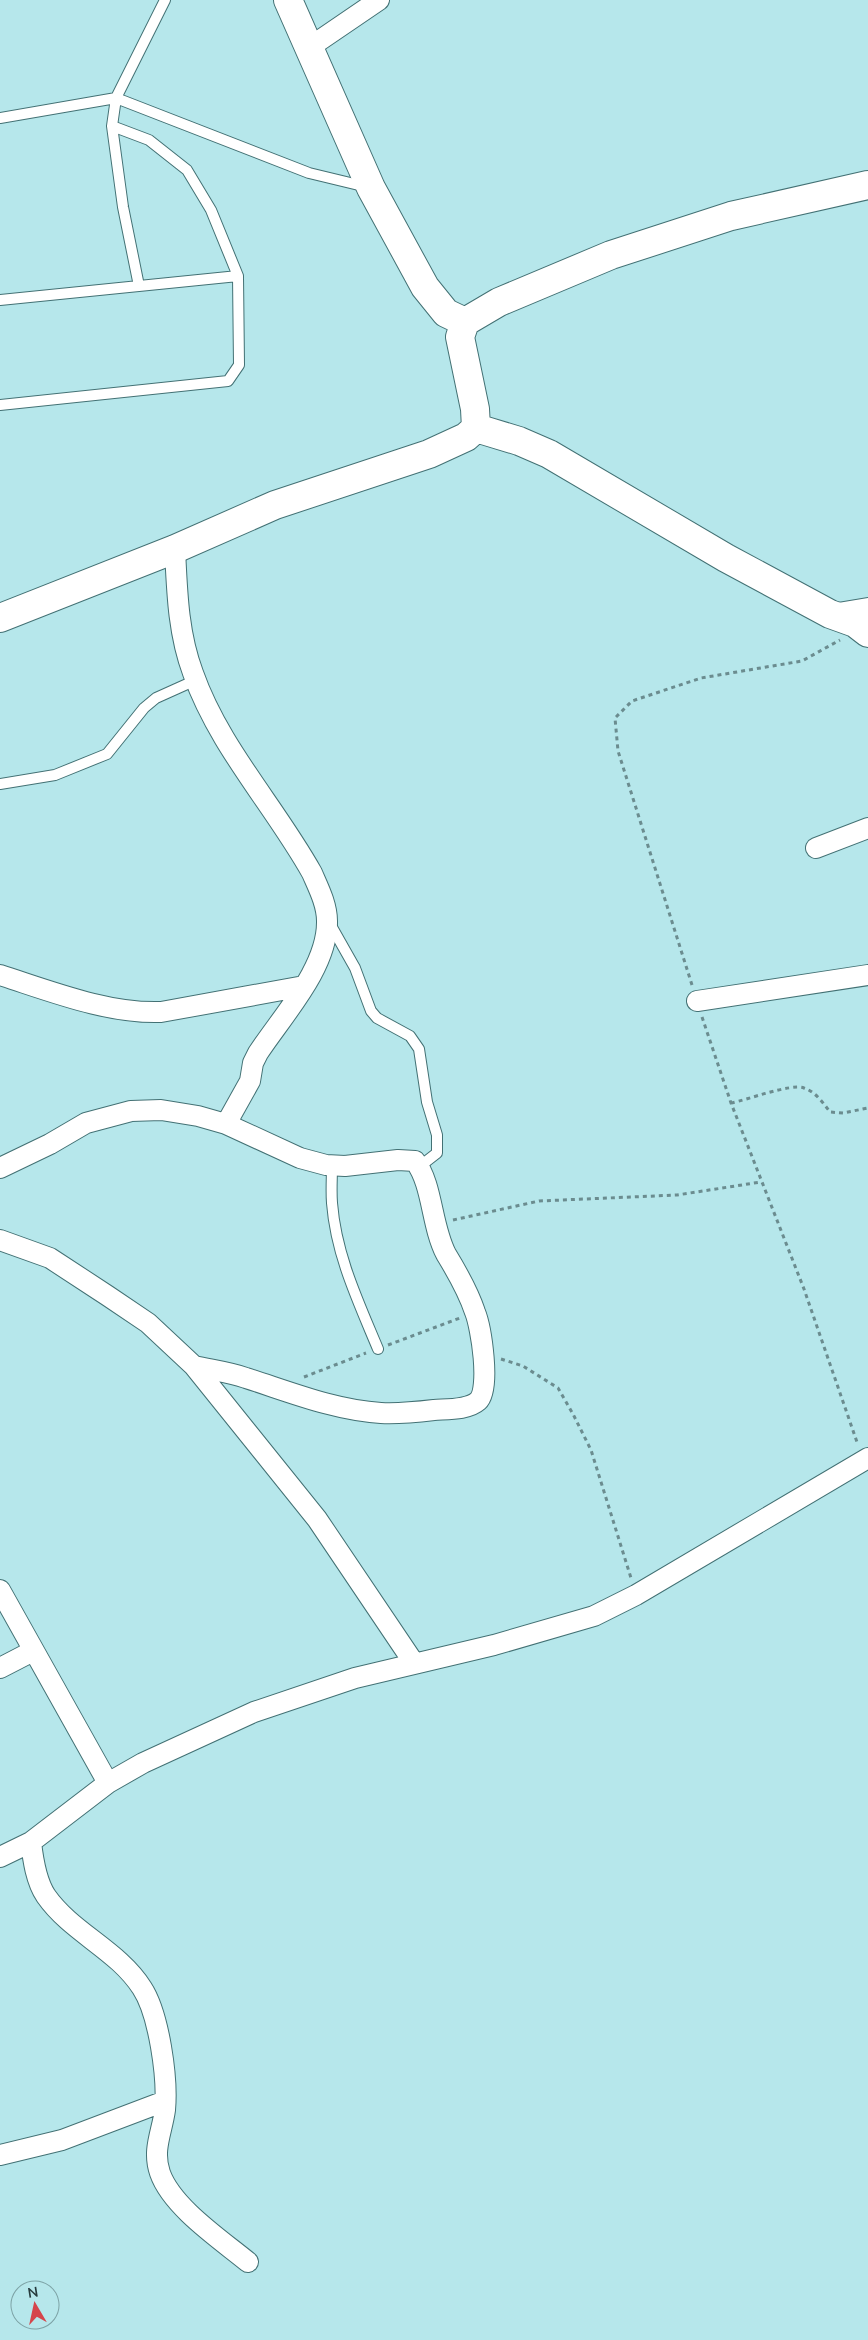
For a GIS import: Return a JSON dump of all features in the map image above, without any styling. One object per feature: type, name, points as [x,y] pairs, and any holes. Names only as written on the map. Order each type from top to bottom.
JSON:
[{"type":"street","points":[[288,0],[371,188],[425,287],[446,313],[465,322]]},
{"type":"street","points":[[310,47],[379,0]]},
{"type":"street","points":[[476,428],[475,409],[460,336],[465,322],[500,302],[611,255],[732,216],[868,186]]},
{"type":"street","points":[[0,618],[175,549],[274,505],[429,454],[466,437],[476,428]]},
{"type":"street","points":[[476,428],[519,441],[549,454],[726,558],[830,614],[855,623],[868,633]]},
{"type":"street","points":[[175,549],[180,624],[196,680],[208,710],[229,746],[312,873],[322,895],[328,920],[325,942],[319,960],[304,986],[258,1053],[253,1063],[250,1081],[226,1124]]},
{"type":"street","points":[[830,614],[868,608]]},
{"type":"street","points":[[816,848],[868,828]]},
{"type":"street","points":[[697,1001],[868,975]]},
{"type":"street","points":[[0,976],[138,1013],[161,1012],[304,986]]},
{"type":"street","points":[[0,1168],[50,1144],[86,1123],[131,1111],[161,1110],[198,1116],[226,1124],[300,1158],[332,1165],[363,1165],[410,1159],[419,1167],[424,1177],[435,1225],[443,1247],[464,1285],[476,1312],[482,1354],[483,1390],[479,1400],[469,1406],[382,1413],[340,1407],[298,1396],[244,1377],[194,1366]]},
{"type":"street","points":[[0,1240],[50,1258],[148,1324],[194,1366],[317,1519],[414,1663]]},
{"type":"street","points":[[0,1857],[30,1842],[108,1783],[143,1763],[254,1712],[330,1685],[494,1645],[594,1616],[636,1595],[860,1463]]},
{"type":"street","points":[[0,1590],[108,1783]]},
{"type":"street","points":[[0,1668],[33,1651]]},
{"type":"street","points":[[30,1842],[35,1870],[45,1895],[65,1919],[124,1967],[142,1988],[156,2016],[165,2101],[156,2149],[160,2173],[182,2205],[248,2262]]},
{"type":"street","points":[[0,2155],[62,2140],[165,2101]]},
{"type":"lane","points":[[139,286],[123,207],[112,126],[116,98],[165,0]]},
{"type":"lane","points":[[0,118],[116,98],[310,173],[371,188]]},
{"type":"lane","points":[[0,405],[228,381],[239,366],[238,276],[211,210],[187,170],[150,140],[112,126]]},
{"type":"lane","points":[[0,300],[238,276]]},
{"type":"lane","points":[[0,784],[55,775],[107,754],[144,708],[156,698],[196,680]]},
{"type":"lane","points":[[328,920],[355,968],[371,1011],[377,1018],[410,1036],[419,1049],[427,1102],[439,1145],[437,1153],[419,1167]]},
{"type":"lane","points":[[332,1165],[332,1202],[339,1246],[350,1282],[378,1348]]},
{"type":"path","points":[[732,1103],[757,1098],[770,1091],[802,1087],[814,1093],[830,1112],[843,1113],[868,1108]]},
{"type":"path","points":[[435,1225],[539,1200],[677,1195],[761,1182]]},
{"type":"path","points":[[482,1354],[523,1366],[558,1388],[591,1450],[636,1595]]}]
